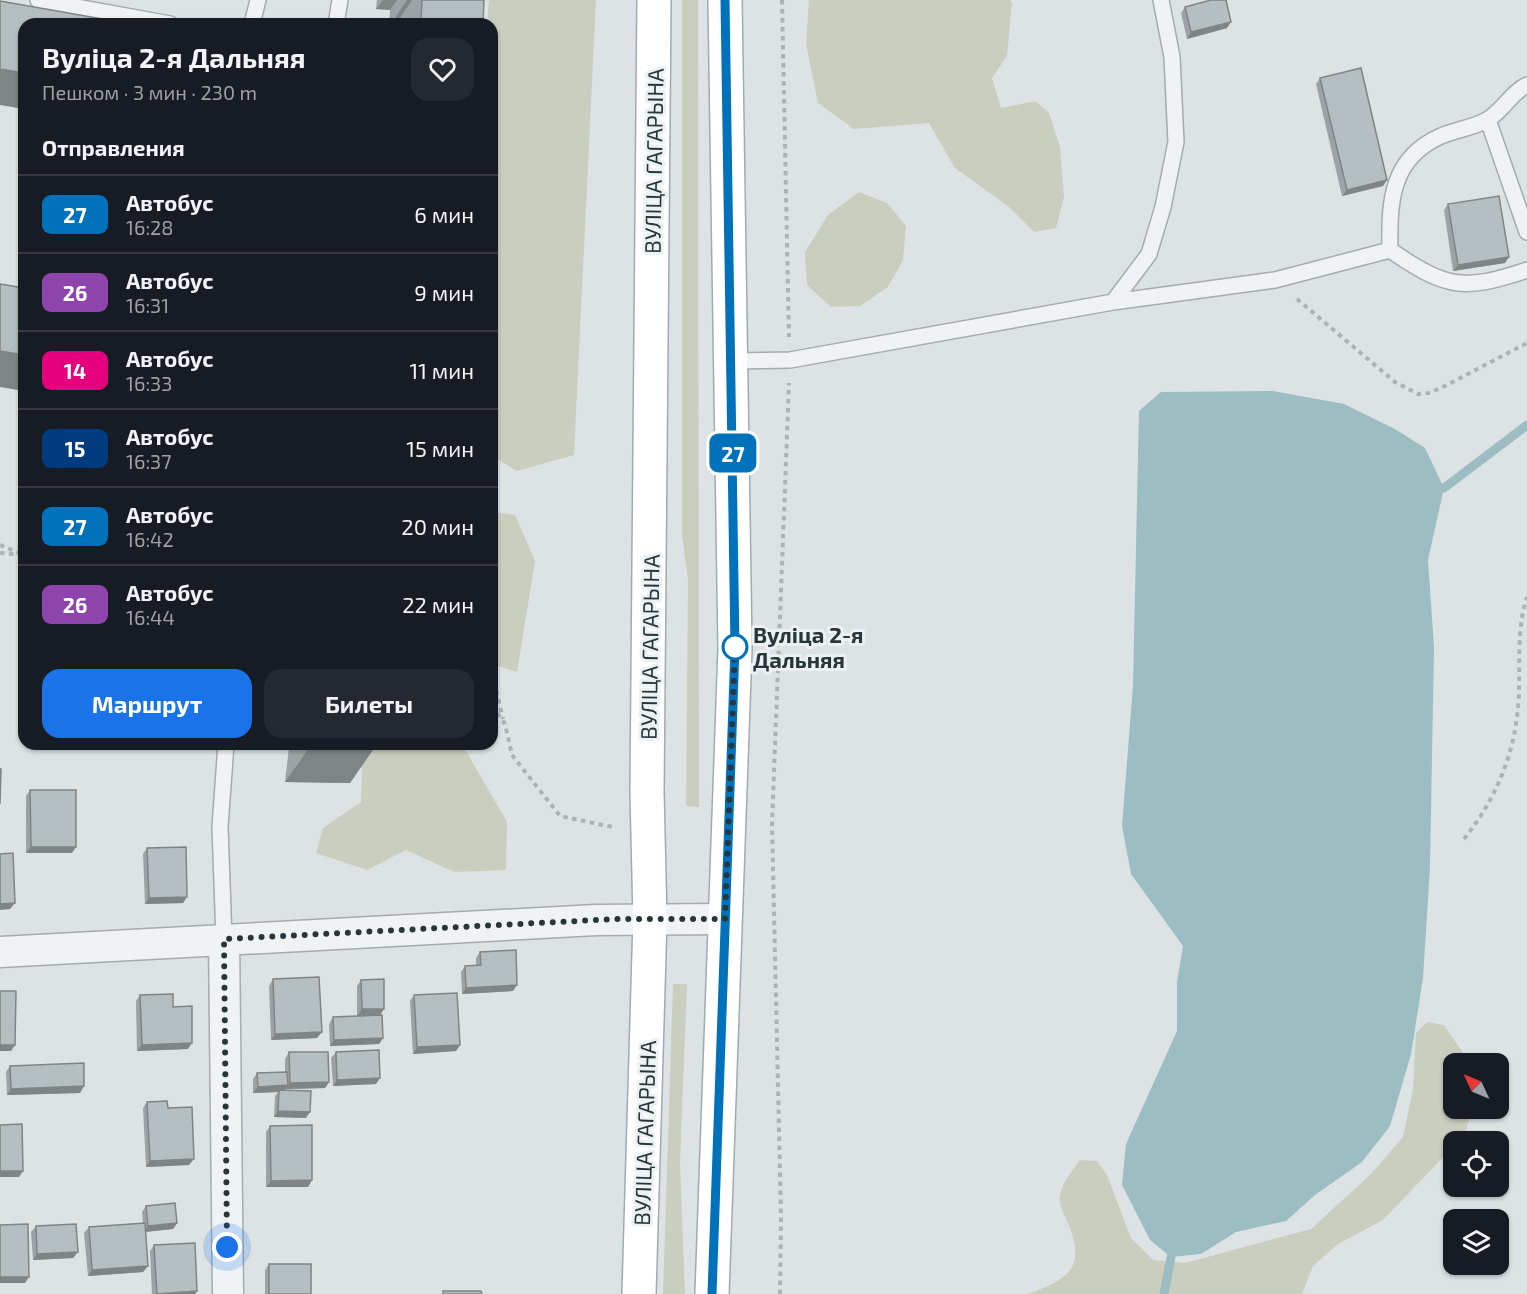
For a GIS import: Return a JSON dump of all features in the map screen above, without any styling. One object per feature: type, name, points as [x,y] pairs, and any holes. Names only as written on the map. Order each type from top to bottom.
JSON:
[{"type":"main road","name":"ВУЛІЦА ГАГАРЫНА","points":[[639,1294],[650,919],[647,792],[654,0]]},
{"type":"main road","points":[[712,1294],[735,648],[725,0]]},
{"type":"street","points":[[0,952],[596,920],[725,919]]},
{"type":"street","points":[[224,939],[228,1294]]},
{"type":"lane","points":[[38,0],[137,18]]},
{"type":"lane","points":[[254,18],[258,0]]},
{"type":"lane","points":[[337,18],[340,0]]},
{"type":"lane","points":[[1113,302],[1149,254],[1163,207],[1176,142],[1172,57],[1161,0]]},
{"type":"lane","points":[[1390,250],[1389,223],[1394,190],[1401,169],[1411,155],[1421,146],[1443,135],[1488,120],[1520,88],[1527,85]]},
{"type":"lane","points":[[1488,120],[1527,232]]},
{"type":"lane","points":[[732,361],[790,360],[1113,302],[1275,280],[1390,250],[1430,276],[1452,284],[1472,285],[1527,270]]},
{"type":"lane","points":[[224,939],[220,826],[226,750]]},
{"type":"path","points":[[780,1294],[782,1216],[772,824],[790,360],[782,0]]},
{"type":"path","points":[[1275,280],[1395,382],[1418,394],[1429,393],[1445,386],[1527,344]]},
{"type":"path","points":[[0,545],[18,553]]},
{"type":"path","points":[[0,553],[18,555]]},
{"type":"path","points":[[1464,839],[1486,810],[1502,776],[1515,734],[1519,693],[1521,615],[1527,597]]},
{"type":"path","points":[[498,697],[512,755],[560,816],[613,827]]},
{"type":"path","points":[[498,714],[505,724]]},
{"type":"green space","points":[[489,0],[596,0],[574,455],[517,471],[498,460],[498,18],[488,18]]},
{"type":"green space","points":[[682,0],[698,0],[699,807],[686,806],[688,580],[682,536]]},
{"type":"green space","points":[[809,0],[1010,0],[1012,3],[1007,56],[992,78],[1001,108],[1035,101],[1049,113],[1060,147],[1064,197],[1056,228],[1034,232],[1009,207],[955,168],[929,123],[854,129],[818,103],[806,44]]},
{"type":"green space","points":[[859,192],[887,203],[906,226],[903,260],[888,287],[860,306],[831,307],[807,285],[805,252],[828,215]]},
{"type":"green space","points":[[498,513],[515,515],[535,561],[517,672],[498,666]]},
{"type":"green space","points":[[363,750],[465,750],[507,822],[506,870],[454,872],[406,850],[367,870],[316,853],[323,828],[361,802]]},
{"type":"green space","points":[[673,984],[687,984],[680,1162],[685,1294],[663,1294]]},
{"type":"green space","points":[[1427,1022],[1444,1025],[1463,1053],[1443,1053],[1443,1119],[1469,1119],[1466,1131],[1443,1131],[1443,1157],[1383,1220],[1338,1244],[1313,1266],[1302,1294],[1028,1294],[1061,1278],[1073,1264],[1074,1243],[1060,1196],[1066,1180],[1080,1160],[1097,1161],[1107,1175],[1131,1238],[1153,1260],[1185,1263],[1311,1229],[1371,1174],[1403,1137],[1413,1089],[1416,1033]]},
{"type":"water","points":[[1273,391],[1344,404],[1395,429],[1425,448],[1444,488],[1428,560],[1434,647],[1430,867],[1423,978],[1411,1054],[1390,1126],[1362,1162],[1315,1195],[1286,1221],[1236,1232],[1201,1254],[1171,1257],[1150,1240],[1122,1185],[1126,1144],[1177,1031],[1177,982],[1183,946],[1131,874],[1122,826],[1133,685],[1139,411],[1161,392]]},
{"type":"building","points":[[422,0],[484,0],[483,18],[421,18]]},
{"type":"building","points":[[1211,0],[1226,0],[1231,22],[1191,32],[1185,7]]},
{"type":"building","points":[[0,1],[97,18],[18,18],[18,72],[0,69]]},
{"type":"building","points":[[1361,68],[1387,180],[1347,190],[1320,78]]},
{"type":"building","points":[[1499,196],[1509,257],[1458,265],[1448,204]]},
{"type":"building","points":[[0,284],[18,287],[18,354],[0,351]]},
{"type":"building","points":[[30,790],[76,790],[76,847],[31,847]]},
{"type":"building","points":[[186,847],[187,897],[149,898],[147,848]]},
{"type":"building","points":[[13,853],[15,903],[0,904],[0,854]]},
{"type":"building","points":[[516,950],[517,985],[466,988],[465,966],[481,965],[480,952]]},
{"type":"building","points":[[319,977],[322,1032],[275,1034],[273,979]]},
{"type":"building","points":[[384,979],[384,1009],[362,1009],[361,980]]},
{"type":"building","points":[[0,991],[16,991],[15,1045],[0,1045]]},
{"type":"building","points":[[457,993],[460,1045],[417,1047],[414,995]]},
{"type":"building","points":[[173,994],[173,1007],[192,1006],[192,1043],[142,1045],[140,995]]},
{"type":"building","points":[[382,1015],[383,1038],[334,1040],[333,1017]]},
{"type":"building","points":[[379,1050],[380,1078],[337,1080],[336,1052]]},
{"type":"building","points":[[289,1052],[328,1052],[329,1082],[290,1083]]},
{"type":"building","points":[[84,1063],[84,1086],[11,1089],[10,1066]]},
{"type":"building","points":[[287,1072],[288,1085],[258,1087],[257,1073]]},
{"type":"building","points":[[279,1090],[311,1091],[310,1112],[278,1111]]},
{"type":"building","points":[[167,1101],[168,1108],[192,1107],[194,1159],[150,1161],[147,1102]]},
{"type":"building","points":[[22,1124],[23,1171],[0,1171],[0,1125]]},
{"type":"building","points":[[312,1125],[312,1180],[271,1181],[270,1126]]},
{"type":"building","points":[[175,1203],[177,1223],[148,1226],[146,1206]]},
{"type":"building","points":[[145,1223],[148,1266],[92,1270],[89,1227]]},
{"type":"building","points":[[28,1224],[29,1277],[0,1277],[0,1225]]},
{"type":"building","points":[[76,1224],[78,1252],[37,1254],[36,1226]]},
{"type":"building","points":[[195,1243],[197,1291],[157,1294],[154,1245]]},
{"type":"building","points":[[269,1264],[311,1264],[311,1294],[269,1294]]},
{"type":"building","points":[[443,1291],[481,1291],[482,1294],[443,1294]]},
{"type":"waterway","points":[[1444,488],[1527,425]]},
{"type":"waterway","points":[[1164,1294],[1171,1257]]},
{"type":"bus line","name":"27","points":[[712,1294],[714,1177],[723,1008],[735,648],[725,0]]},
{"type":"place","name":"Вуліца 2-я Дальняя","points":[[735,647]]},
{"type":"route","points":[[227,1247],[224,939],[616,919],[725,919],[735,647]]}]
